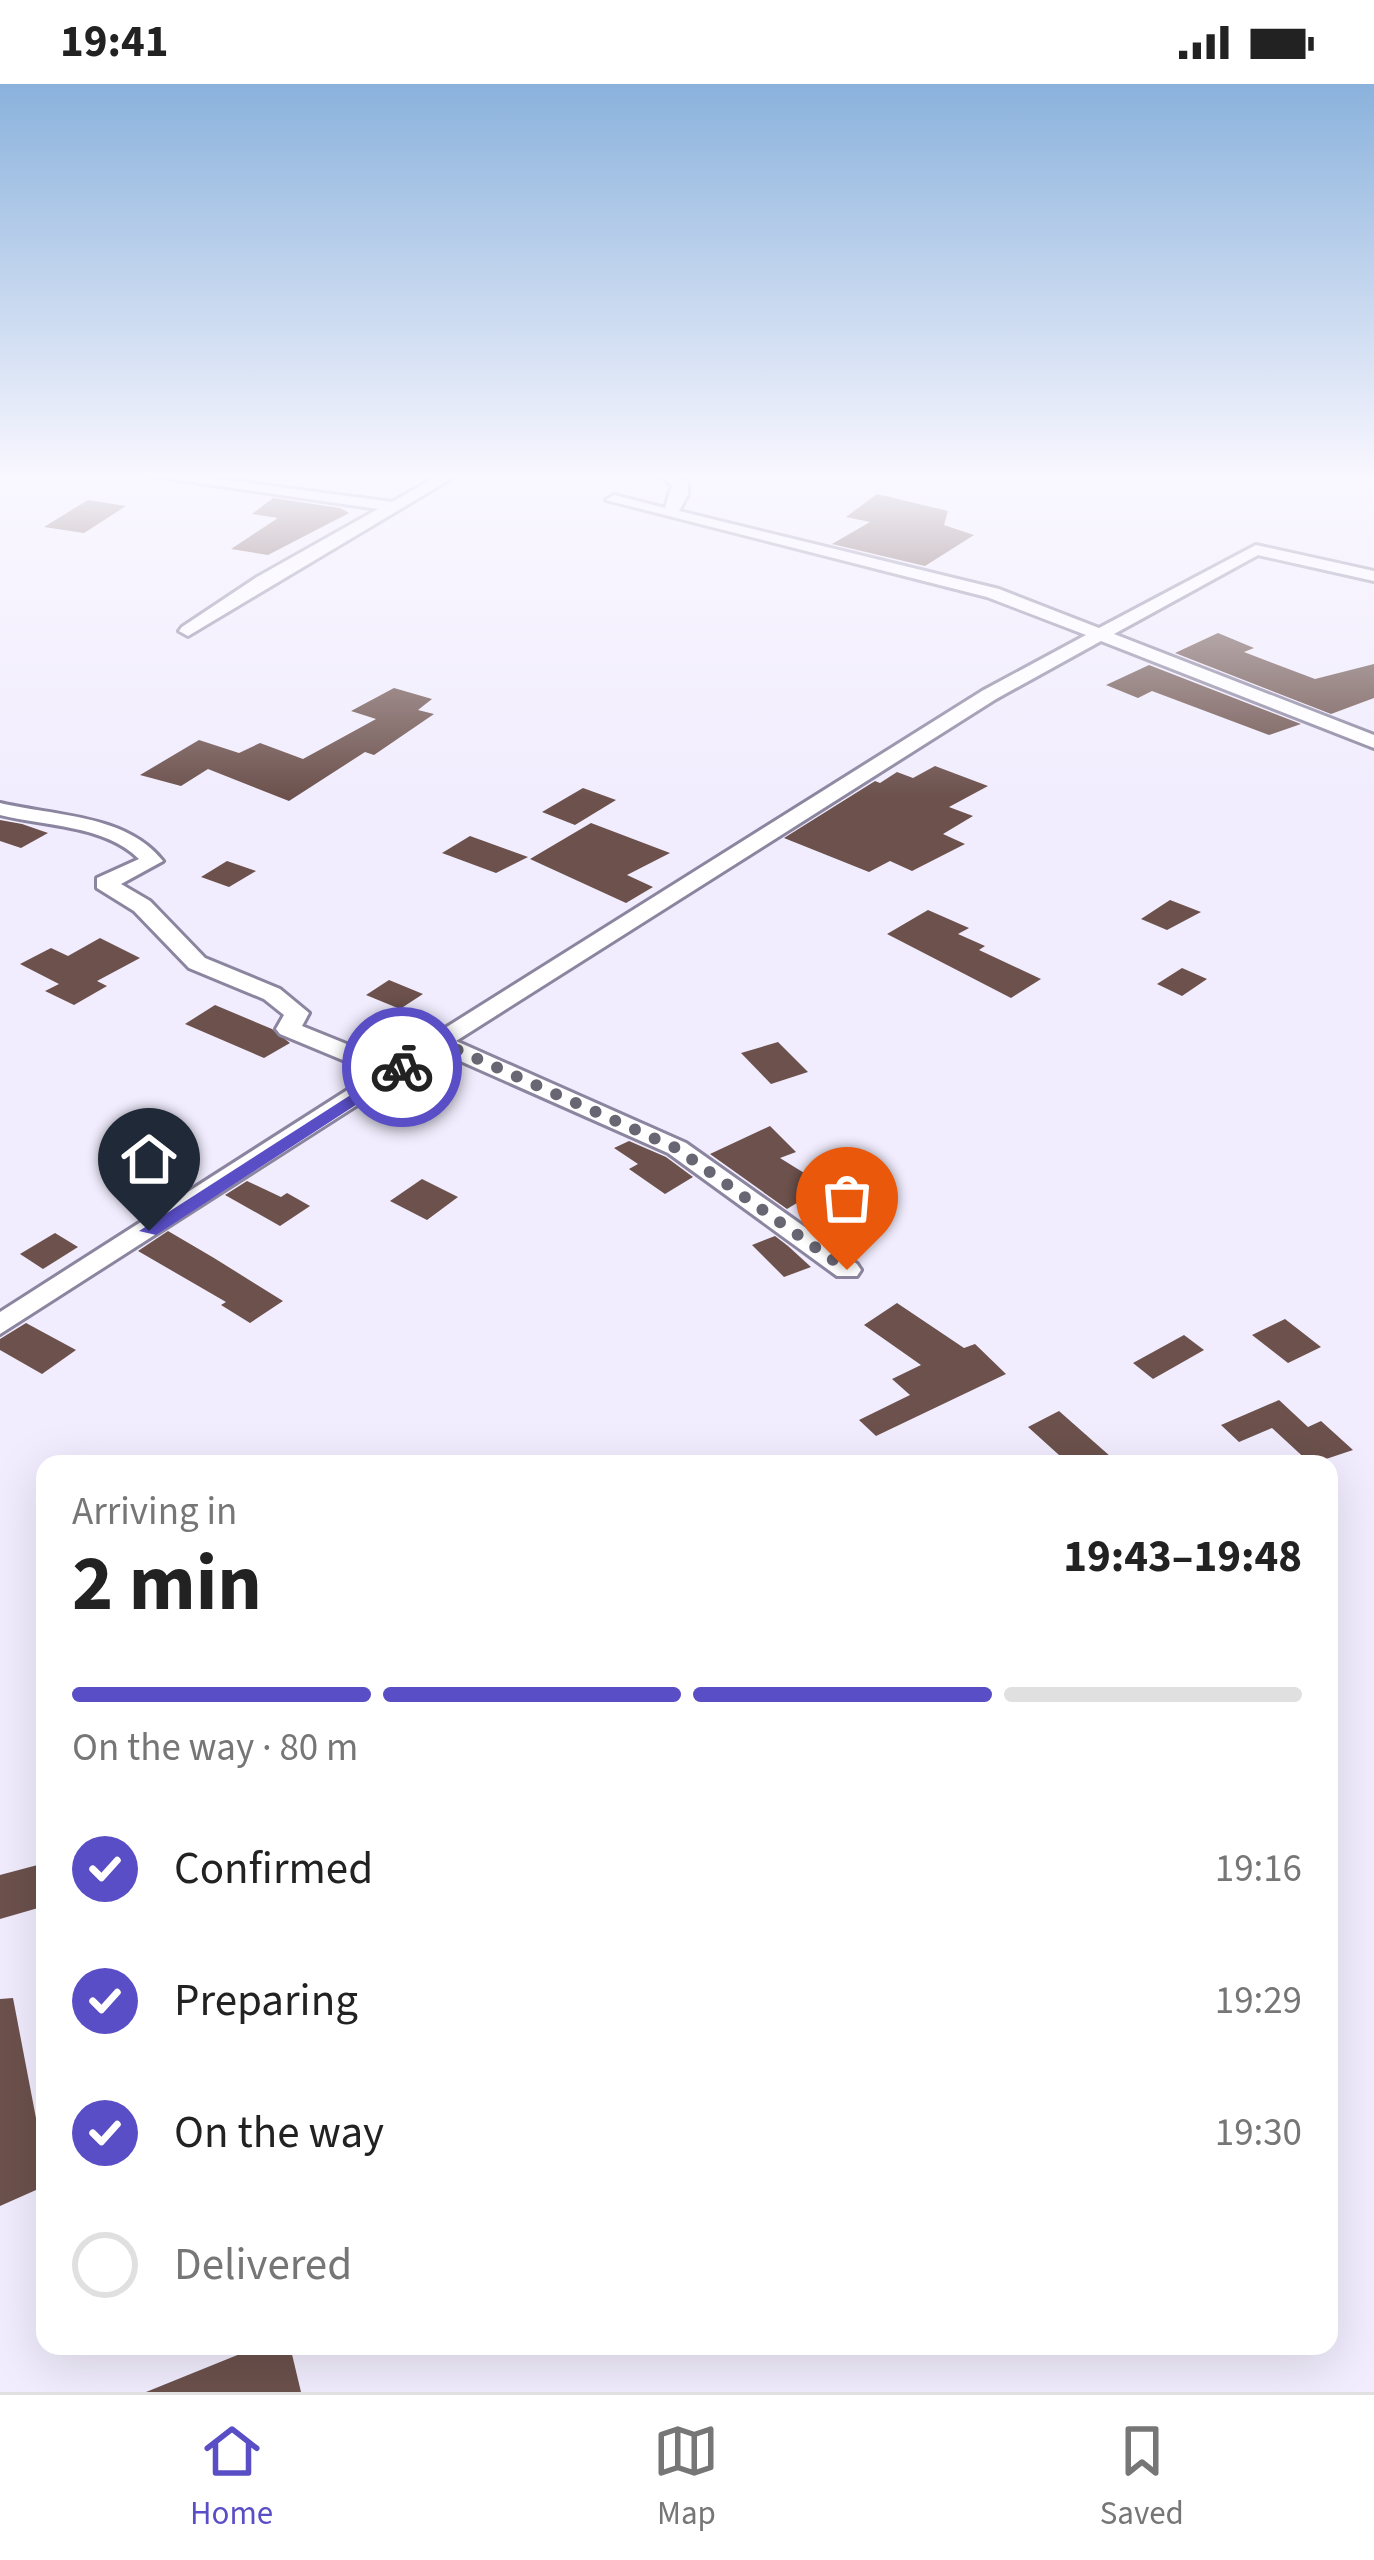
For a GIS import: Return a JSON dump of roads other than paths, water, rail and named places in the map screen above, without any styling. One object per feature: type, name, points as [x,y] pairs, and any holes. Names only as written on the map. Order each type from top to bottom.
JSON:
[{"type":"street","points":[[188,631],[267,582]]},
{"type":"street","points":[[954,582],[1075,623],[1100,638],[1374,742]]},
{"type":"street","points":[[0,1325],[989,695],[1200,582]]},
{"type":"street","points":[[0,809],[86,826],[145,849],[152,861],[105,883],[142,906],[197,963],[272,994],[296,1013],[288,1029],[394,1072]]},
{"type":"street","points":[[440,1042],[676,1148],[847,1270]]}]
